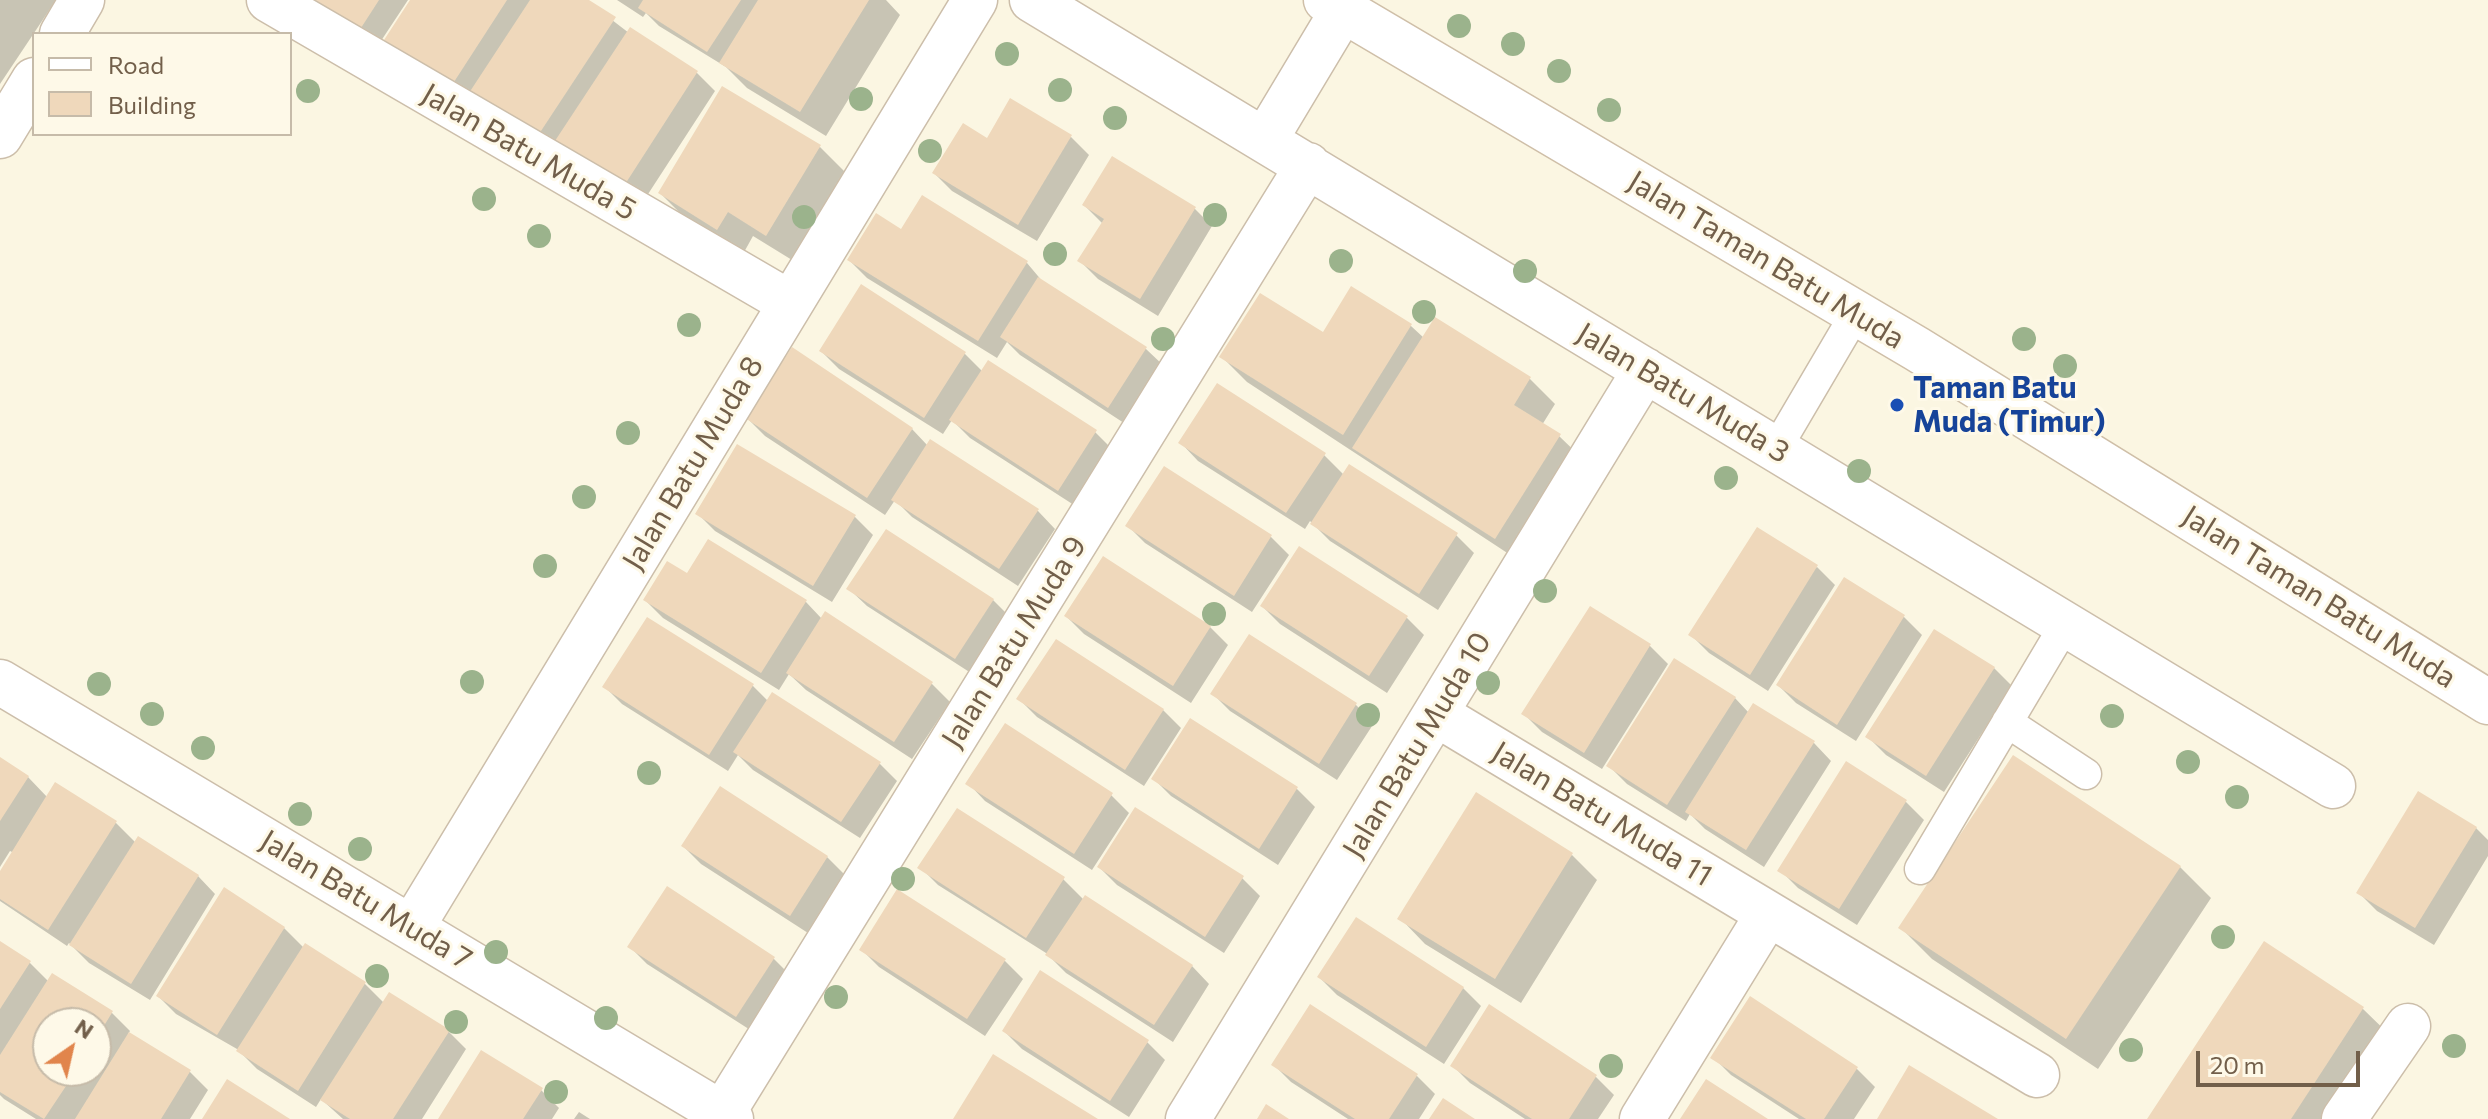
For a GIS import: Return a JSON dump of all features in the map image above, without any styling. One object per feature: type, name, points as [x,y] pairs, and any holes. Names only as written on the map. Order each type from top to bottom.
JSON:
[{"type":"street","points":[[63,32],[82,0]]},
{"type":"street","name":"Jalan Batu Muda 5","points":[[269,0],[790,303]]},
{"type":"street","name":"Jalan Batu Muda 8","points":[[412,927],[975,0]]},
{"type":"street","name":"Jalan Batu Muda 3","points":[[1032,0],[2333,786]]},
{"type":"street","points":[[1265,140],[1334,5]]},
{"type":"street","name":"Jalan Taman Batu Muda","points":[[1334,5],[1856,313],[2488,702]]},
{"type":"street","points":[[0,136],[32,83]]},
{"type":"street","name":"Jalan Batu Muda 9","points":[[724,1117],[1308,165]]},
{"type":"street","name":"Jalan Batu Muda 10","points":[[1188,1119],[1645,370]]},
{"type":"street","name":"Jalan Batu Muda 7","points":[[0,682],[724,1117]]},
{"type":"street","name":"Jalan Batu Muda 11","points":[[1436,714],[2037,1075]]},
{"type":"street","points":[[1642,1119],[1768,914]]},
{"type":"street","points":[[2344,1119],[2408,1026]]},
{"type":"lane","points":[[1776,449],[1856,313]]},
{"type":"lane","points":[[1920,869],[2065,625]]},
{"type":"lane","points":[[2007,722],[2086,774]]},
{"type":"building","points":[[311,0],[379,0],[359,31]]},
{"type":"building","points":[[410,0],[507,0],[452,85],[384,40]]},
{"type":"building","points":[[530,0],[589,0],[616,17],[537,137],[469,93]]},
{"type":"building","points":[[643,0],[741,0],[707,52],[638,8]]},
{"type":"building","points":[[758,0],[869,0],[800,112],[719,63]]},
{"type":"building","points":[[630,27],[698,71],[620,192],[551,147]]},
{"type":"building","points":[[722,86],[821,145],[766,236],[728,212],[717,230],[658,193]]},
{"type":"building","points":[[1010,98],[1072,135],[1018,225],[932,173],[963,123],[987,138]]},
{"type":"building","points":[[1112,156],[1196,207],[1140,299],[1077,261],[1104,219],[1082,205]]},
{"type":"building","points":[[922,195],[1028,261],[978,341],[847,260],[876,213],[901,229]]},
{"type":"building","points":[[1038,277],[1147,347],[1108,408],[1000,337]]},
{"type":"building","points":[[861,284],[966,352],[924,418],[819,351]]},
{"type":"building","points":[[1351,286],[1412,324],[1343,435],[1219,357],[1260,293],[1323,332]]},
{"type":"building","points":[[1435,317],[1531,377],[1514,405],[1561,434],[1495,539],[1352,448]]},
{"type":"building","points":[[792,347],[913,428],[867,498],[745,418]]},
{"type":"building","points":[[988,360],[1097,430],[1058,491],[949,420]]},
{"type":"building","points":[[1217,383],[1326,453],[1286,513],[1178,443]]},
{"type":"building","points":[[930,439],[1039,509],[999,569],[891,500]]},
{"type":"building","points":[[737,444],[856,515],[813,586],[695,514]]},
{"type":"building","points":[[1349,464],[1458,533],[1419,594],[1310,524]]},
{"type":"building","points":[[1164,466],[1272,535],[1234,596],[1125,526]]},
{"type":"building","points":[[1757,527],[1818,565],[1750,675],[1688,635]]},
{"type":"building","points":[[886,529],[994,599],[955,659],[846,589]]},
{"type":"building","points":[[708,539],[807,600],[761,673],[643,600],[667,561],[687,573]]},
{"type":"building","points":[[1299,546],[1408,616],[1369,676],[1260,606]]},
{"type":"building","points":[[1103,556],[1211,626],[1173,686],[1064,616]]},
{"type":"building","points":[[1844,577],[1905,615],[1837,725],[1776,685]]},
{"type":"building","points":[[1590,606],[1651,644],[1584,753],[1521,714]]},
{"type":"building","points":[[825,611],[933,682],[894,742],[786,673]]},
{"type":"building","points":[[647,617],[754,684],[709,755],[602,687]]},
{"type":"building","points":[[1934,629],[1995,667],[1926,776],[1865,737]]},
{"type":"building","points":[[1249,634],[1357,703],[1319,764],[1210,694]]},
{"type":"building","points":[[1056,639],[1164,709],[1125,770],[1016,699]]},
{"type":"building","points":[[1674,658],[1736,697],[1667,805],[1606,766]]},
{"type":"building","points":[[772,692],[881,762],[841,822],[733,752]]},
{"type":"building","points":[[1753,703],[1815,741],[1746,850],[1685,812]]},
{"type":"building","points":[[1190,718],[1298,787],[1259,849],[1151,779]]},
{"type":"building","points":[[1005,723],[1113,793],[1074,854],[965,784]]},
{"type":"building","points":[[2013,755],[2181,866],[2066,1039],[1898,928]]},
{"type":"building","points":[[0,757],[29,776],[0,821]]},
{"type":"building","points":[[1846,761],[1907,800],[1839,909],[1777,871]]},
{"type":"building","points":[[55,782],[117,821],[48,930],[0,899],[0,871]]},
{"type":"building","points":[[720,786],[828,856],[790,916],[681,846]]},
{"type":"building","points":[[2418,791],[2477,827],[2415,928],[2356,893]]},
{"type":"building","points":[[1476,792],[1573,853],[1495,979],[1397,919]]},
{"type":"building","points":[[1135,807],[1244,876],[1205,937],[1097,867]]},
{"type":"building","points":[[957,808],[1065,877],[1026,938],[917,868]]},
{"type":"building","points":[[138,836],[199,875],[131,984],[69,945]]},
{"type":"building","points":[[667,886],[775,957],[736,1017],[627,947]]},
{"type":"building","points":[[224,887],[285,927],[217,1035],[156,996]]},
{"type":"building","points":[[897,889],[1006,959],[967,1019],[859,950]]},
{"type":"building","points":[[1085,895],[1193,965],[1154,1025],[1045,955]]},
{"type":"building","points":[[1356,917],[1464,987],[1426,1047],[1317,977]]},
{"type":"building","points":[[0,941],[31,961],[0,1009]]},
{"type":"building","points":[[2264,941],[2364,1007],[2291,1119],[2147,1119]]},
{"type":"building","points":[[305,943],[366,982],[298,1091],[236,1051]]},
{"type":"building","points":[[1040,970],[1149,1040],[1110,1101],[1002,1031]]},
{"type":"building","points":[[52,973],[107,1007],[32,1007],[32,1087],[65,1087],[44,1119],[0,1092],[0,1055]]},
{"type":"building","points":[[389,992],[450,1030],[393,1119],[350,1119],[320,1100]]},
{"type":"building","points":[[1750,996],[1858,1067],[1824,1119],[1806,1119],[1710,1058]]},
{"type":"building","points":[[1310,1004],[1418,1074],[1389,1119],[1355,1119],[1271,1065]]},
{"type":"building","points":[[1489,1004],[1597,1075],[1569,1119],[1532,1119],[1450,1066]]},
{"type":"building","points":[[129,1032],[191,1070],[161,1119],[75,1119],[95,1087],[112,1087],[112,1059]]},
{"type":"building","points":[[481,1050],[543,1088],[523,1119],[438,1119]]},
{"type":"building","points":[[993,1054],[1098,1119],[953,1119]]},
{"type":"building","points":[[1909,1065],[1998,1119],[1877,1119]]},
{"type":"building","points":[[227,1079],[290,1119],[202,1119]]},
{"type":"building","points":[[1706,1079],[1768,1119],[1680,1119]]},
{"type":"building","points":[[1443,1098],[1475,1119],[1429,1119]]},
{"type":"building","points":[[1266,1104],[1289,1119],[1257,1119]]},
{"type":"place","name":"Taman Batu Muda (Timur)","points":[[1897,405]]}]
